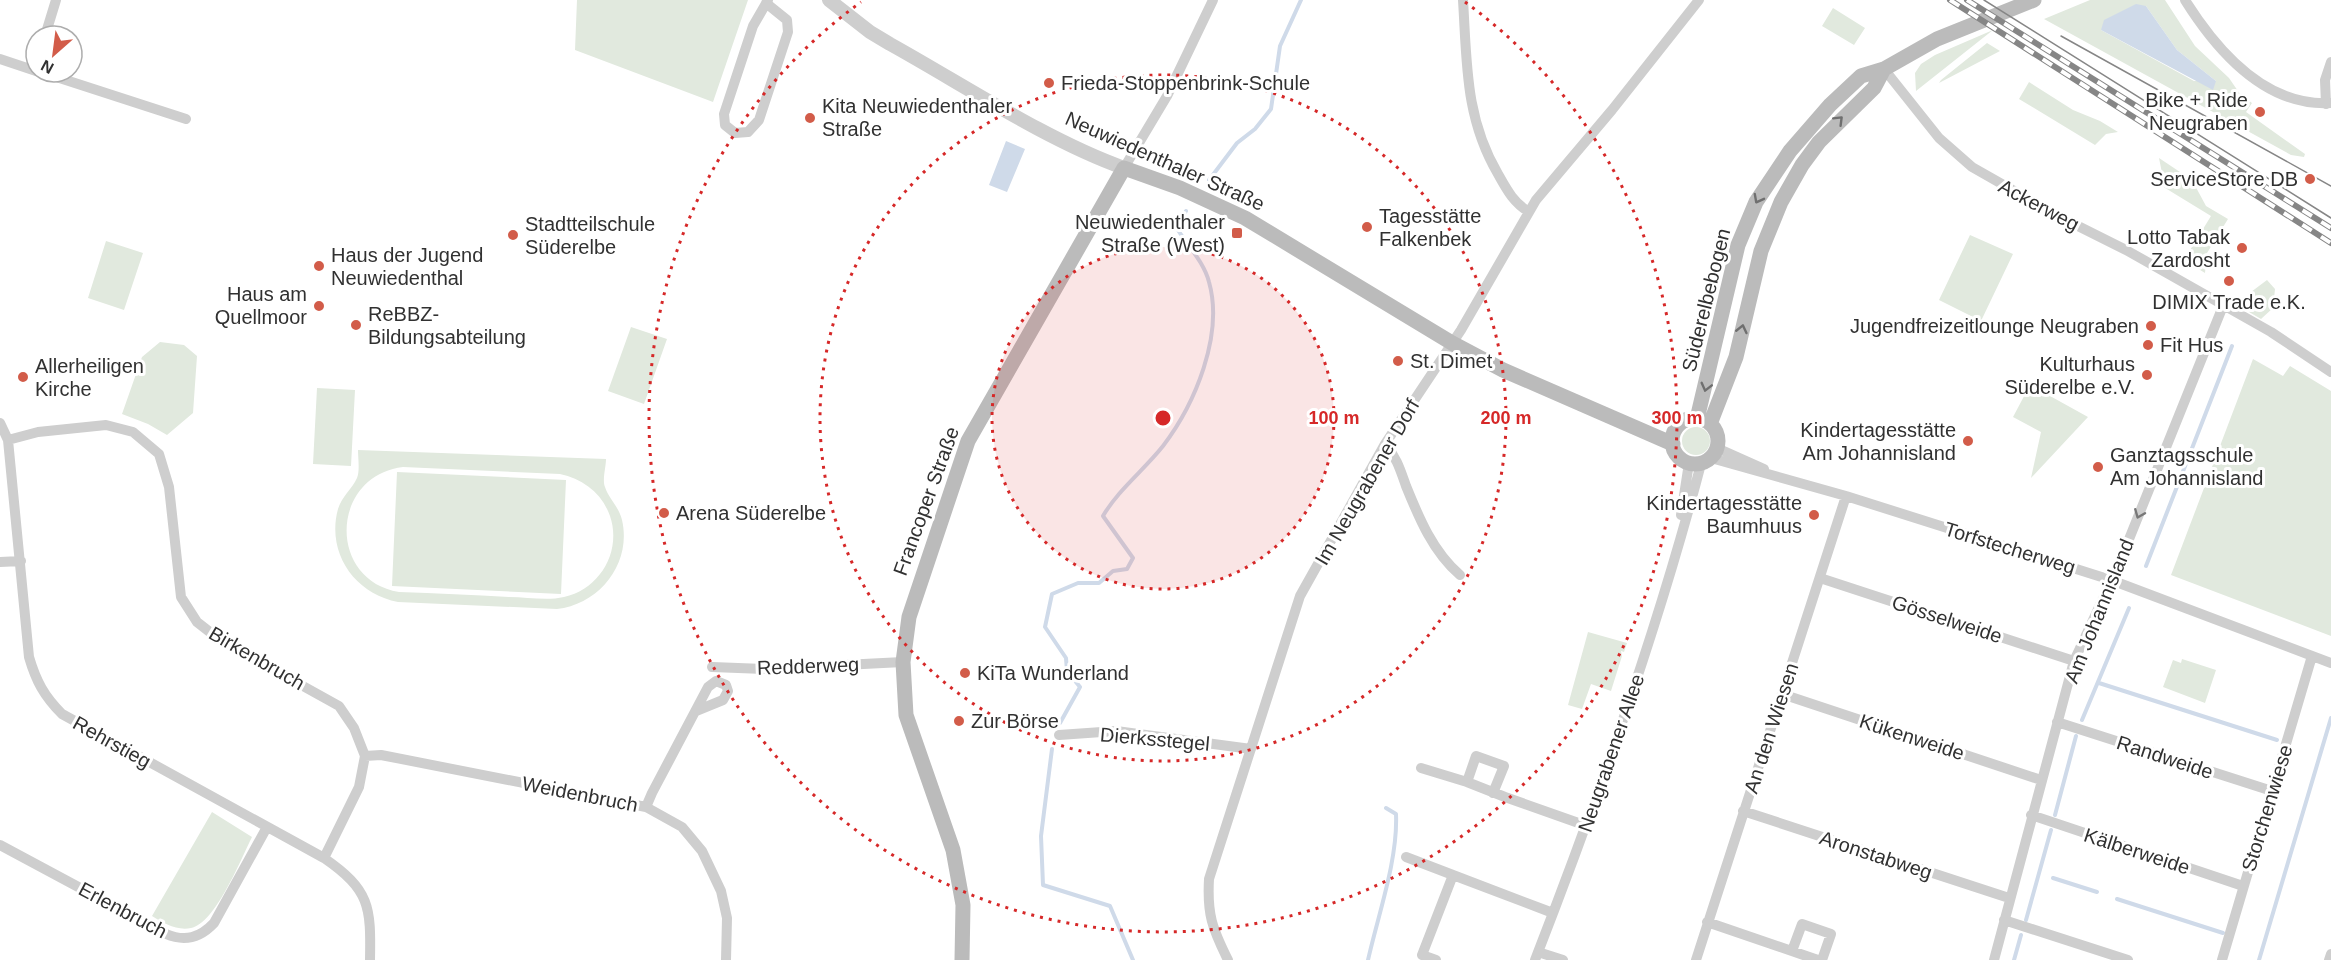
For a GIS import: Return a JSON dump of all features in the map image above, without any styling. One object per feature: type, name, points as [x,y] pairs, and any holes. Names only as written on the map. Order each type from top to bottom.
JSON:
[{"type":"main road","name":"Süderelbebogen","points":[[1704,422],[1732,266],[1756,202],[1790,151],[1830,105],[1861,76],[1884,69],[1936,39],[2034,0]]},
{"type":"main road","name":"Süderelbebogen","points":[[1704,422],[1736,357],[1761,251],[1781,202],[1802,165],[1819,142],[1874,87],[1884,69]]},
{"type":"main road","name":"Neuwiedenthaler Straße","points":[[1124,168],[1180,188],[1245,218],[1452,343],[1503,370],[1582,406],[1673,439]]},
{"type":"main road","name":"Francoper Straße","points":[[962,960],[963,905],[953,850],[911,734],[903,692],[903,662],[909,617],[918,584],[968,441],[1124,168]]},
{"type":"main road","points":[[1704,422],[1683,422],[1673,439],[1678,456],[1704,458]]},
{"type":"main road","name":"Süderelbebogen","points":[[1704,422],[1717,435],[1704,458]]},
{"type":"street","points":[[49,24],[56,0]]},
{"type":"street","name":"Neuwiedenthaler Straße","points":[[829,0],[870,32],[890,44],[1098,159],[1124,168]]},
{"type":"street","name":"Francoper Straße","points":[[1124,168],[1167,96],[1213,0]]},
{"type":"street","points":[[1463,0],[1469,96],[1477,131],[1482,145],[1514,203],[1529,212]]},
{"type":"street","name":"Im Neugrabener Dorf","points":[[1228,960],[1216,936],[1207,908],[1209,879],[1300,596],[1384,444],[1452,343],[1529,212],[1699,0]]},
{"type":"street","points":[[2186,0],[2214,42],[2247,73],[2284,97],[2329,103],[2325,80],[2331,62]]},
{"type":"street","points":[[767,1],[787,20],[788,32],[759,120],[748,132],[735,133],[725,125],[724,114],[753,26],[767,1]]},
{"type":"street","points":[[0,59],[24,66]]},
{"type":"street","name":"Ackerweg","points":[[1884,69],[1933,132],[1972,167],[2028,200],[2127,250],[2277,336],[2331,372]]},
{"type":"street","points":[[78,84],[186,119]]},
{"type":"street","name":"Am Johannisland","points":[[1994,960],[2074,661],[2111,580],[2223,306]]},
{"type":"street","name":"Rehrstieg","points":[[0,423],[8,441],[29,657],[35,681],[46,699],[62,714],[324,858],[347,874],[363,894],[370,919],[370,960]]},
{"type":"street","name":"Birkenbruch","points":[[8,441],[38,432],[106,425],[133,432],[159,454],[169,487],[181,597],[197,622],[220,640],[339,706],[354,728],[365,756]]},
{"type":"street","points":[[1384,444],[1397,458],[1406,485],[1438,552],[1460,574]]},
{"type":"street","name":"Torfstecherweg","points":[[1704,458],[1846,496],[2111,580],[2331,663]]},
{"type":"street","name":"Neugrabener Allee","points":[[1537,956],[1587,826],[1661,605],[1704,458]]},
{"type":"street","name":"An den Wiesen","points":[[1696,960],[1846,496]]},
{"type":"street","points":[[0,562],[21,561]]},
{"type":"street","name":"Gösselweide","points":[[1820,578],[2074,661]]},
{"type":"street","name":"Storchenwiese","points":[[2222,960],[2312,656]]},
{"type":"street","name":"Redderweg","points":[[712,667],[764,669],[903,662]]},
{"type":"street","name":"Kükenweide","points":[[1782,694],[2041,780]]},
{"type":"street","points":[[646,807],[696,711]]},
{"type":"street","name":"Randweide","points":[[2058,722],[2272,792]]},
{"type":"street","name":"Dierksstegel","points":[[1059,735],[1136,733],[1251,749]]},
{"type":"street","name":"Weidenbruch","points":[[365,756],[381,755],[646,807],[682,827],[702,850],[721,891],[727,918],[726,960]]},
{"type":"street","points":[[324,858],[359,788],[365,756]]},
{"type":"street","points":[[1467,782],[1476,756],[1504,766],[1493,793]]},
{"type":"street","points":[[1421,768],[1467,782],[1587,826]]},
{"type":"street","name":"Aronstabweg","points":[[1743,811],[2009,898]]},
{"type":"street","name":"Kälberweide","points":[[2031,815],[2243,886]]},
{"type":"street","name":"Erlenbruch","points":[[0,844],[166,934],[189,938],[205,931],[214,923],[267,827]]},
{"type":"street","points":[[1406,857],[1553,913]]},
{"type":"street","points":[[1436,960],[1422,955],[1453,875]]},
{"type":"street","points":[[2004,920],[2128,960]]},
{"type":"street","points":[[1707,922],[1792,951],[1820,960],[1830,934],[1802,924],[1792,951]]},
{"type":"street","points":[[2329,960],[2331,954]]},
{"type":"street","points":[[1537,956],[1563,960]]},
{"type":"shaded area","points":[[577,0],[748,0],[713,102],[575,50]]},
{"type":"shaded area","points":[[2090,0],[2165,0],[2195,46],[2229,78],[2240,94],[2252,103],[2246,112],[2305,154],[2304,157],[2291,155],[2044,19]],"holes":[[[2146,6],[2177,50],[2216,81],[2194,81],[2101,30]]]},
{"type":"shaded area","points":[[1833,8],[1865,28],[1854,45],[1822,26]]},
{"type":"shaded area","points":[[1993,30],[1916,91],[1915,73],[1921,64],[1935,55]]},
{"type":"shaded area","points":[[1987,43],[2000,51],[1939,83],[1941,80]]},
{"type":"shaded area","points":[[2029,82],[2073,110],[2100,121],[2118,132],[2106,134],[2095,145],[2019,99]]},
{"type":"shaded area","points":[[2159,158],[2192,180],[2206,206],[2228,219],[2207,253],[2205,273],[2184,260],[2211,216],[2157,183],[2162,173]]},
{"type":"shaded area","points":[[1970,235],[2013,254],[1981,321],[1939,300]]},
{"type":"shaded area","points":[[106,241],[143,253],[124,310],[88,298]]},
{"type":"shaded area","points":[[2267,280],[2275,289],[2273,308],[2261,319],[2249,312],[2251,292]]},
{"type":"shaded area","points":[[631,327],[667,339],[644,404],[608,391]]},
{"type":"shaded area","points":[[160,342],[184,345],[197,356],[193,413],[167,435],[148,424],[122,414],[142,357]]},
{"type":"shaded area","points":[[2253,359],[2283,376],[2290,366],[2331,391],[2331,636],[2171,575]]},
{"type":"shaded area","points":[[2030,385],[2088,417],[2031,478],[2041,432],[2013,417]]},
{"type":"shaded area","points":[[317,388],[355,390],[351,466],[313,464]]},
{"type":"shaded area","points":[[1696,427],[1706,431],[1710,441],[1706,451],[1696,455],[1686,451],[1682,441],[1686,431]]},
{"type":"shaded area","points":[[358,450],[606,459],[604,484],[621,515],[624,536],[617,566],[599,590],[587,599],[573,606],[557,609],[398,602],[383,598],[357,581],[347,569],[336,541],[335,525],[338,509],[357,478]],"holes":[[[403,467],[560,474],[584,483],[597,494],[610,516],[613,529],[613,542],[605,567],[598,577],[577,593],[544,599],[399,592],[376,584],[359,569],[349,550],[347,528],[351,507],[361,489],[379,474]]]},
{"type":"shaded area","points":[[397,472],[566,480],[561,594],[392,586]]},
{"type":"shaded area","points":[[1588,632],[1627,643],[1624,652],[1621,651],[1622,656],[1611,691],[1591,684],[1582,709],[1568,705]]},
{"type":"shaded area","points":[[2182,659],[2216,670],[2205,703],[2163,687],[2173,660],[2181,663]]},
{"type":"shaded area","points":[[212,812],[252,837],[226,889],[209,915],[200,924],[191,928],[170,926],[152,916]]},
{"type":"water","points":[[2136,4],[2146,6],[2177,50],[2216,81],[2213,90],[2101,30],[2104,20]]},
{"type":"water","points":[[1006,141],[1025,149],[1007,192],[989,185]]},
{"type":"waterway","points":[[1209,180],[1237,143],[1255,129],[1271,109],[1280,46],[1301,0]]},
{"type":"waterway","points":[[1060,723],[1080,687],[1067,671],[1066,658],[1045,627],[1052,594],[1078,583],[1099,583],[1113,571],[1127,569],[1133,558],[1103,516],[1116,497],[1156,455],[1175,429],[1196,390],[1204,368],[1213,324],[1213,303],[1207,275],[1176,227],[1186,211]]},
{"type":"waterway","points":[[2146,566],[2232,346]]},
{"type":"waterway","points":[[2082,720],[2129,608]]},
{"type":"waterway","points":[[2099,683],[2277,740]]},
{"type":"waterway","points":[[2259,960],[2331,718]]},
{"type":"waterway","points":[[2055,815],[2076,736]]},
{"type":"waterway","points":[[1052,749],[1041,836],[1043,885],[1110,906],[1133,960]]},
{"type":"waterway","points":[[1368,960],[1394,850],[1396,814],[1386,808]]},
{"type":"waterway","points":[[2026,920],[2051,830]]},
{"type":"waterway","points":[[2053,878],[2097,892]]},
{"type":"waterway","points":[[2117,899],[2223,933]]},
{"type":"waterway","points":[[2014,960],[2021,935]]},
{"type":"tram line","points":[[1984,0],[2331,218]]},
{"type":"tram line","points":[[2061,36],[2331,186]]},
{"type":"railway","points":[[1950,0],[2331,243]]},
{"type":"railway","points":[[1967,0],[2331,228]]},
{"type":"place","name":"Frieda-Stoppenbrink-Schule","points":[[1049,83]]},
{"type":"place","name":"Bike + Ride Neugraben","points":[[2260,112]]},
{"type":"place","name":"Kita Neuwiedenthaler Straße","points":[[810,118]]},
{"type":"place","name":"ServiceStore DB","points":[[2310,179]]},
{"type":"place","name":"Tagesstätte Falkenbek","points":[[1367,227]]},
{"type":"place","name":"Neuwiedenthaler Straße (West)","points":[[1237,233]]},
{"type":"place","name":"Stadtteilschule Süderelbe","points":[[513,235]]},
{"type":"place","name":"Lotto Tabak Zardosht","points":[[2242,248]]},
{"type":"place","name":"Haus der Jugend Neuwiedenthal","points":[[319,266]]},
{"type":"place","name":"DIMIX Trade e.K.","points":[[2229,281]]},
{"type":"place","name":"Haus am Quellmoor","points":[[319,306]]},
{"type":"place","name":"ReBBZ- Bildungsabteilung","points":[[356,325]]},
{"type":"place","name":"Jugendfreizeitlounge Neugraben","points":[[2151,326]]},
{"type":"place","name":"Fit Hus","points":[[2148,345]]},
{"type":"place","name":"St. Dimet","points":[[1398,361]]},
{"type":"place","name":"Kulturhaus Süderelbe e.V.","points":[[2147,375]]},
{"type":"place","name":"Allerheiligen Kirche","points":[[23,377]]},
{"type":"place","name":"Kindertagesstätte Am Johannisland","points":[[1968,441]]},
{"type":"place","name":"Ganztagsschule Am Johannisland","points":[[2098,467]]},
{"type":"place","name":"Arena Süderelbe","points":[[664,513]]},
{"type":"place","name":"Kindertagesstätte Baumhuus","points":[[1814,515]]},
{"type":"place","name":"KiTa Wunderland","points":[[965,673]]},
{"type":"place","name":"Zur Börse","points":[[959,721]]}]
